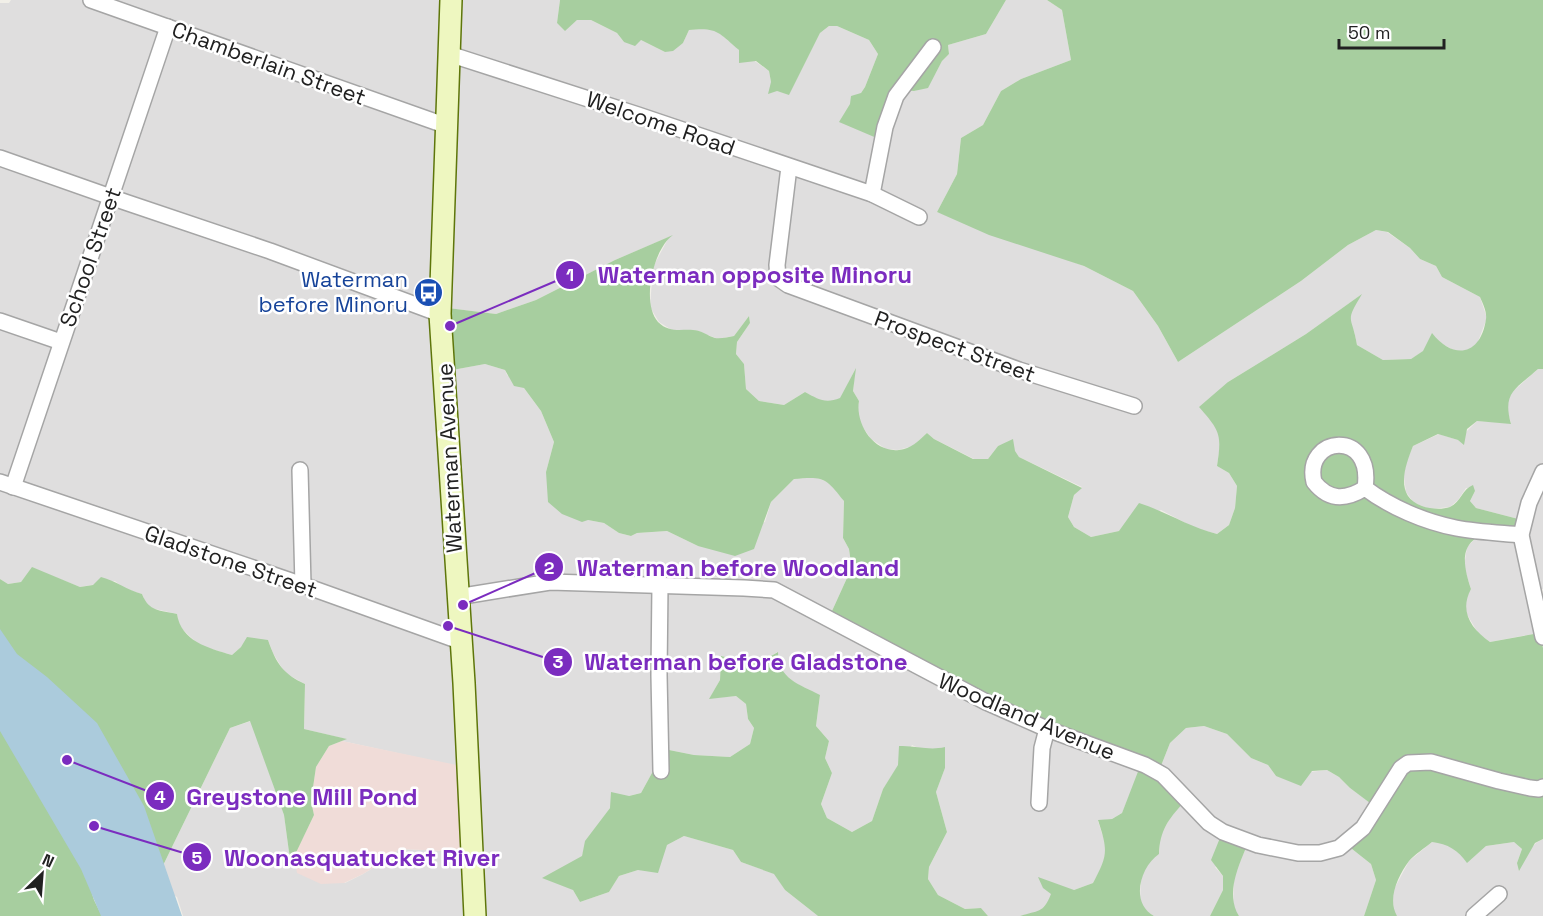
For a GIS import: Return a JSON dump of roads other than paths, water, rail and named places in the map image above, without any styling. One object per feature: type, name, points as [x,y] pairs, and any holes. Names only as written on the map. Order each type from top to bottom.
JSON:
[{"type":"main road","name":"Waterman Avenue","points":[[451,0],[440,314],[462,642],[475,916]]},
{"type":"street","name":"Chamberlain Street","points":[[91,0],[447,126]]},
{"type":"street","name":"School Street","points":[[6,484],[61,342],[168,27]]},
{"type":"street","points":[[872,194],[885,127],[896,96],[933,47]]},
{"type":"street","name":"Welcome Road","points":[[450,54],[872,194],[919,217]]},
{"type":"street","points":[[0,158],[270,251],[440,314]]},
{"type":"street","name":"Prospect Street","points":[[789,166],[777,265],[778,278],[788,285],[1019,370],[1134,406]]},
{"type":"street","points":[[0,321],[61,342]]},
{"type":"street","points":[[300,470],[303,585]]},
{"type":"street","points":[[1543,472],[1529,503],[1521,536],[1543,637]]},
{"type":"street","name":"Gladstone Street","points":[[6,484],[303,585],[462,642]]},
{"type":"street","points":[[1365,488],[1412,514],[1441,524],[1521,536]]},
{"type":"street","name":"Woodland Avenue","points":[[458,597],[550,582],[774,590],[935,676],[1047,729],[1145,765],[1163,775],[1190,804],[1223,832],[1258,846],[1298,853],[1339,848],[1363,828],[1401,768],[1408,763],[1431,762],[1500,781],[1539,789],[1543,787]]},
{"type":"street","points":[[660,585],[658,675],[661,771]]},
{"type":"street","points":[[1039,803],[1042,747],[1047,729]]},
{"type":"street","points":[[1474,916],[1499,894]]},
{"type":"water","points":[[0,629],[17,654],[47,677],[97,723],[144,806],[182,916],[101,916],[81,869],[0,731]]},
{"type":"place","name":"Waterman before Minoru","points":[[429,292]]},
{"type":"place","name":"Waterman opposite Minoru","points":[[450,326]]},
{"type":"place","name":"Waterman before Woodland","points":[[463,605]]},
{"type":"place","name":"Waterman before Gladstone","points":[[448,626]]},
{"type":"place","name":"Greystone Mill Pond","points":[[67,760]]},
{"type":"place","name":"Woonasquatucket River","points":[[94,826]]}]
